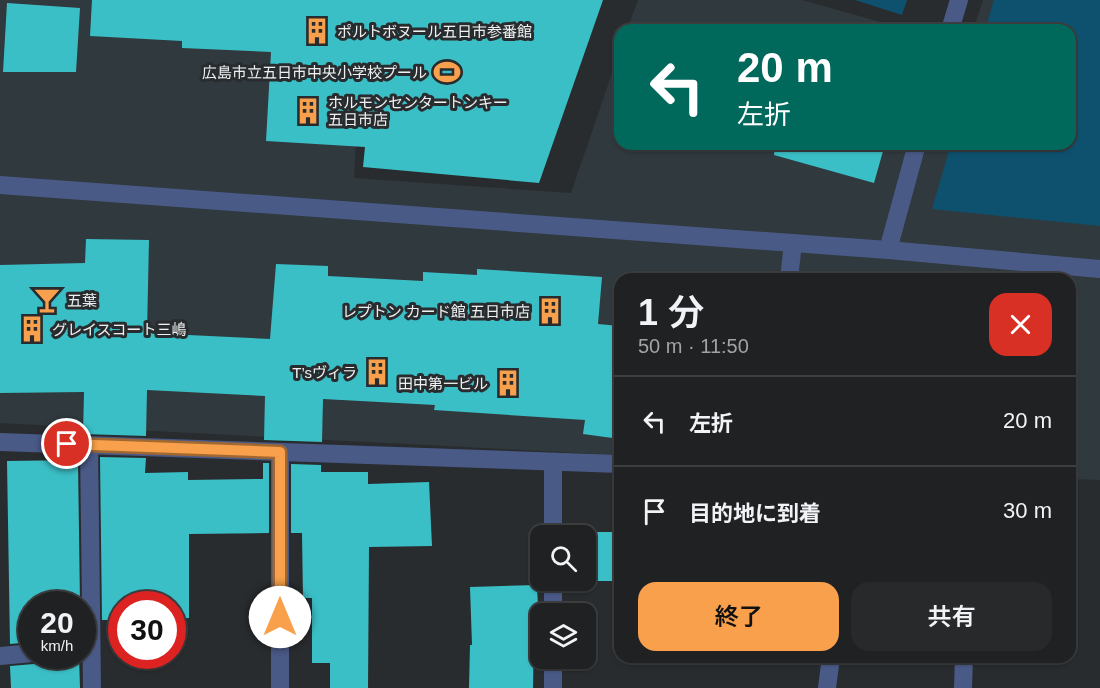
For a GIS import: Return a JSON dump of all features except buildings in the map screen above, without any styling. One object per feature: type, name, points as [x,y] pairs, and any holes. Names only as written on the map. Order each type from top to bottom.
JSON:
[{"type":"street","points":[[952,24],[959,0]]},
{"type":"street","points":[[888,250],[914,150]]},
{"type":"street","points":[[0,185],[888,250],[1100,269]]},
{"type":"street","points":[[790,273],[793,243]]},
{"type":"street","points":[[0,442],[614,464]]},
{"type":"street","points":[[88,591],[89,445]]},
{"type":"street","points":[[280,452],[280,688]]},
{"type":"street","points":[[553,462],[553,525]]},
{"type":"street","points":[[0,656],[18,654]]},
{"type":"street","points":[[827,688],[830,663]]},
{"type":"street","points":[[963,688],[964,663]]},
{"type":"street","points":[[90,669],[92,688]]},
{"type":"street","points":[[553,669],[553,688]]},
{"type":"shaded area","points":[[0,0],[364,0],[354,178],[571,193],[614,68],[614,150],[1076,150],[1076,24],[975,24],[983,0],[1100,0],[1100,480],[1076,479],[1076,273],[614,273],[614,455],[0,423]]},
{"type":"shaded area","points":[[638,0],[802,0],[888,24],[629,24]]},
{"type":"shaded area","points":[[855,0],[907,0],[902,15]]},
{"type":"shaded area","points":[[994,0],[1100,0],[1100,226],[932,209],[949,150],[1076,150],[1076,24],[987,24]]},
{"type":"place","name":"ポルトボヌール五日市参番館","points":[[317,31]]},
{"type":"place","name":"広島市立五日市中央小学校プール","points":[[447,72]]},
{"type":"place","name":"ホルモンセンタートンキー 五日市店","points":[[308,111]]},
{"type":"place","name":"五葉","points":[[47,300]]},
{"type":"place","name":"レプトン カード館 五日市店","points":[[550,311]]},
{"type":"place","name":"グレイスコート三嶋","points":[[32,329]]},
{"type":"place","name":"T’sヴィラ","points":[[377,372]]},
{"type":"place","name":"田中第一ビル","points":[[508,383]]},
{"type":"route","points":[[67,444],[280,452],[280,617]]}]
